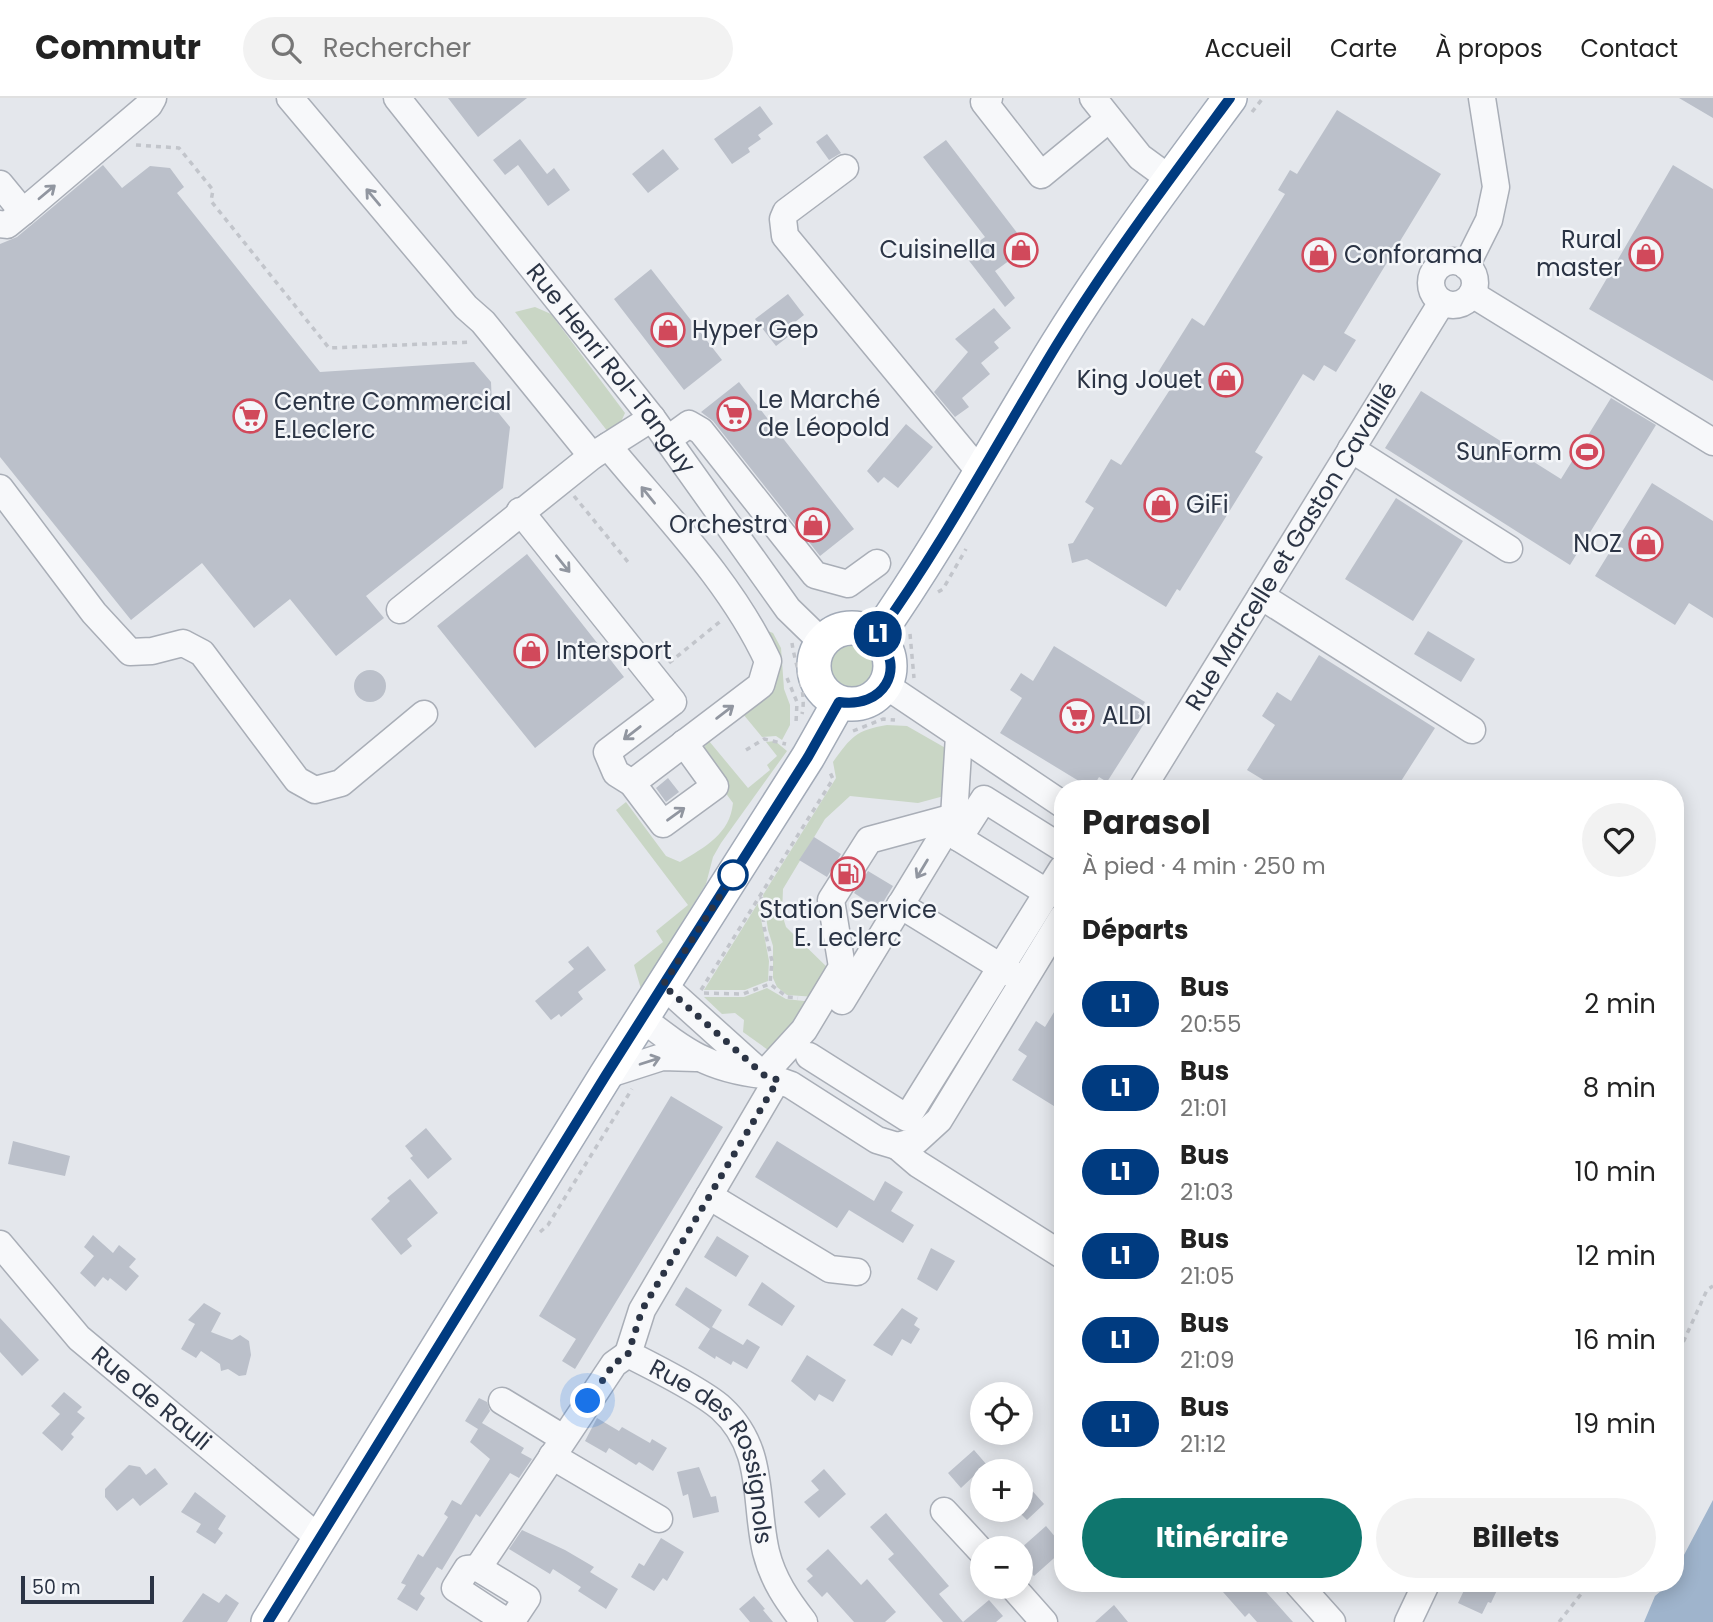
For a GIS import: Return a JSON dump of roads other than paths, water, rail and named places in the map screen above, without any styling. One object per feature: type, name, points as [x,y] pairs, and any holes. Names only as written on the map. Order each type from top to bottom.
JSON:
[{"type":"main road","points":[[877,636],[910,589],[1058,344],[1170,179],[1238,108]]},
{"type":"main road","points":[[855,627],[877,636],[884,644],[900,683],[865,702],[839,702],[820,687],[815,676],[816,652],[822,642],[842,628],[855,627]]},
{"type":"main road","points":[[268,1622],[319,1538],[621,1078],[643,1019],[808,757],[839,702]]},
{"type":"street","points":[[0,184],[11,218],[153,98]]},
{"type":"street","points":[[290,98],[417,249],[729,594],[756,634],[768,661],[761,685],[632,783]]},
{"type":"street","name":"Rue Henri Rol-Tanguy","points":[[397,98],[652,418],[788,609],[822,642]]},
{"type":"street","points":[[989,98],[984,102],[1041,175],[1109,119]]},
{"type":"street","points":[[1093,98],[1139,156],[1170,179]]},
{"type":"street","points":[[1466,266],[1489,220],[1496,187],[1482,98]]},
{"type":"street","points":[[845,168],[786,212],[783,219],[785,236],[980,472]]},
{"type":"street","points":[[1453,261],[1466,266],[1474,276],[1472,294],[1455,305],[1442,302],[1431,285],[1435,271],[1453,261]]},
{"type":"street","points":[[1472,294],[1713,442]]},
{"type":"street","name":"Rue Marcelle et Gaston Cavaillé","points":[[1148,780],[1442,302]]},
{"type":"street","points":[[400,610],[561,479],[652,418]]},
{"type":"street","points":[[667,440],[689,424],[701,431],[815,575],[848,584],[877,563]]},
{"type":"street","points":[[1351,449],[1509,549]]},
{"type":"street","points":[[0,488],[94,613],[130,652],[152,652],[183,643],[202,653],[297,780],[316,790],[341,783],[424,714]]},
{"type":"street","points":[[520,511],[673,702],[607,752],[615,773],[632,783],[663,824],[715,786],[684,743]]},
{"type":"street","points":[[1261,596],[1472,730]]},
{"type":"street","points":[[900,683],[922,711],[1054,799]]},
{"type":"street","points":[[953,828],[959,736]]},
{"type":"street","points":[[777,1080],[804,1030],[900,905],[953,828],[984,799],[1054,843]]},
{"type":"street","points":[[643,1019],[696,1058],[733,1072],[777,1080],[809,1056],[842,967],[831,900],[869,841],[953,828],[1048,892]]},
{"type":"street","points":[[809,1056],[907,1118],[1054,882]]},
{"type":"street","points":[[900,905],[1024,981]]},
{"type":"street","points":[[897,1146],[916,1142],[939,1119],[1054,931]]},
{"type":"street","points":[[663,985],[777,1080],[877,1140],[897,1146],[918,1164],[1054,1250]]},
{"type":"street","points":[[621,1078],[662,1057],[696,1058]]},
{"type":"street","name":"Rue des Rossignols","points":[[777,1080],[642,1310],[628,1354],[720,1408],[744,1440],[757,1471],[766,1552],[781,1592],[804,1622]]},
{"type":"street","points":[[709,1196],[830,1269],[857,1272]]},
{"type":"street","name":"Rue de Rauli","points":[[0,1244],[79,1338],[319,1538]]},
{"type":"street","points":[[509,1622],[455,1588],[467,1569],[478,1568],[614,1364],[628,1354]]},
{"type":"street","points":[[502,1401],[557,1447],[659,1519]]},
{"type":"street","points":[[944,1511],[970,1539]]},
{"type":"street","points":[[1305,1592],[1332,1622]]},
{"type":"street","points":[[1408,1622],[1422,1592]]},
{"type":"street","points":[[1023,1599],[1043,1622]]},
{"type":"water","points":[[1713,1500],[1713,1622],[1644,1622],[1655,1596],[1660,1592],[1684,1592],[1684,1555]]},
{"type":"place","name":"Cuisinella","points":[[1021,250]]},
{"type":"place","name":"Rural master","points":[[1646,254]]},
{"type":"place","name":"Conforama","points":[[1319,255]]},
{"type":"place","name":"Hyper Gep","points":[[668,330]]},
{"type":"place","name":"King Jouet","points":[[1226,380]]},
{"type":"place","name":"Le Marché de Léopold","points":[[734,414]]},
{"type":"place","name":"Centre Commercial E.Leclerc","points":[[250,416]]},
{"type":"place","name":"SunForm","points":[[1587,452]]},
{"type":"place","name":"GiFi","points":[[1161,505]]},
{"type":"place","name":"Orchestra","points":[[813,525]]},
{"type":"place","name":"NOZ","points":[[1646,544]]},
{"type":"place","name":"Intersport","points":[[531,651]]},
{"type":"place","name":"ALDI","points":[[1077,716]]},
{"type":"place","name":"Station Service E. Leclerc","points":[[848,874]]}]
